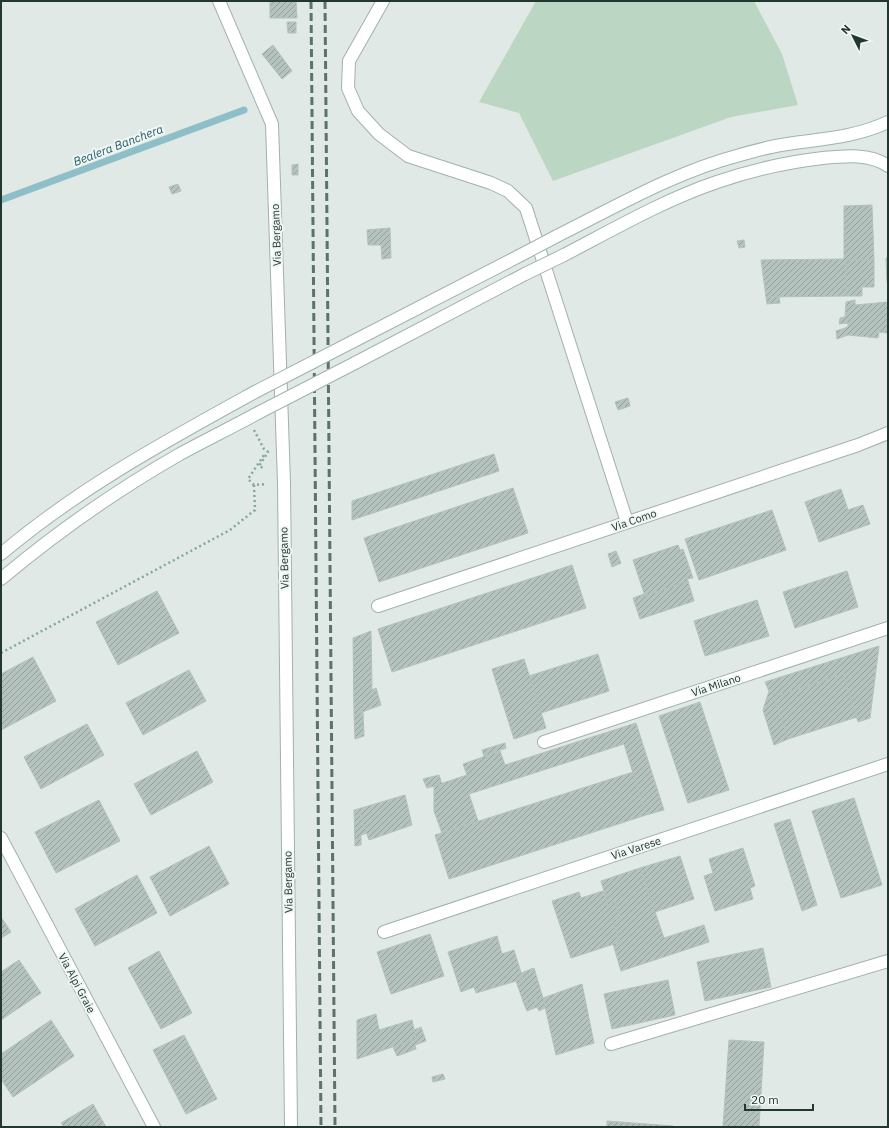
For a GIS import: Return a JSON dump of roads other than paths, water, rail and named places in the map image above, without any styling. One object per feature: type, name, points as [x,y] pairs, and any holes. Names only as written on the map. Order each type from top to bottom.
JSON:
[{"type":"street","name":"Via Bergamo","points":[[219,1],[272,124],[284,483],[291,1127]]},
{"type":"street","points":[[383,1],[349,61],[348,88],[358,111],[380,134],[408,156],[491,183],[508,192],[526,208],[627,522]]},
{"type":"street","points":[[1,554],[66,504],[122,467],[178,434],[255,392],[665,182],[703,166],[740,155],[780,145],[862,132],[888,122]]},
{"type":"street","points":[[1,579],[47,541],[90,511],[180,454],[525,274],[672,200],[716,182],[794,161],[844,156],[862,157],[888,166]]},
{"type":"street","name":"Via Como","points":[[378,606],[858,445],[888,433]]},
{"type":"street","name":"Via Milano","points":[[544,742],[888,628]]},
{"type":"street","name":"Via Varese","points":[[384,932],[888,764]]},
{"type":"street","name":"Via Alpi Graie","points":[[1,838],[154,1127]]},
{"type":"street","points":[[611,1044],[888,961]]},
{"type":"waterway","name":"Bealera Banchera","points":[[1,200],[244,110]]},
{"type":"railway","points":[[311,1],[321,1127]]},
{"type":"railway","points":[[325,1],[335,1127]]}]
